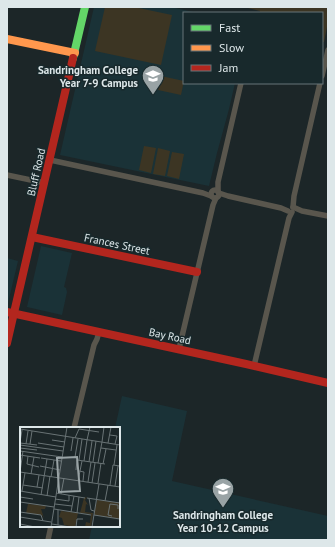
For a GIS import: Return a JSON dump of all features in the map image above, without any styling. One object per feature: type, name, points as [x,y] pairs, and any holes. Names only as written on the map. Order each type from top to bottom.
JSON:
[{"type":"main road","name":"Bluff Road","points":[[7,343],[11,313],[32,237],[86,7]]},
{"type":"main road","points":[[7,39],[75,54]]},
{"type":"main road","name":"Frances Street","points":[[32,237],[197,272]]},
{"type":"main road","name":"Bay Road","points":[[11,313],[327,381]]},
{"type":"street","points":[[323,72],[328,50]]},
{"type":"street","points":[[179,349],[241,84]]},
{"type":"street","points":[[254,366],[320,84]]},
{"type":"street","points":[[50,160],[203,193],[228,196],[281,208],[328,216]]},
{"type":"street","points":[[7,175],[44,183]]},
{"type":"street","points":[[74,427],[94,345],[99,332]]},
{"type":"street","points":[[48,540],[51,527]]},
{"type":"shaded area","name":"Sandringham College Year 7-9 Campus","points":[[94,7],[171,7],[194,12],[183,12],[183,84],[235,84],[209,186],[60,155]]},
{"type":"shaded area","points":[[105,7],[134,7],[172,15],[161,65],[95,51]]},
{"type":"shaded area","points":[[328,7],[328,22],[324,42],[323,12],[260,12],[248,8]]},
{"type":"shaded area","points":[[161,76],[183,81],[181,95],[158,90]]},
{"type":"shaded area","points":[[144,146],[156,148],[151,173],[139,170]]},
{"type":"shaded area","points":[[158,148],[170,151],[165,176],[153,174]]},
{"type":"shaded area","points":[[172,152],[184,154],[179,179],[167,176]]},
{"type":"shaded area","points":[[41,246],[72,253],[64,287],[66,288],[67,292],[62,315],[27,307]]},
{"type":"shaded area","points":[[7,258],[18,261],[8,303],[7,303]]},
{"type":"shaded area","points":[[122,396],[187,411],[172,481],[328,516],[328,540],[89,540],[92,527],[120,527],[120,427],[115,427]]},
{"type":"traffic: fast","points":[[73,58],[85,7]]},
{"type":"traffic: slow","points":[[7,39],[75,53]]},
{"type":"traffic: jam","points":[[7,343],[73,58]]},
{"type":"traffic: jam","points":[[32,237],[197,272]]},
{"type":"traffic: jam","points":[[7,312],[328,383]]},
{"type":"place","name":"Sandringham College Year 7-9 Campus","points":[[153,96]]},
{"type":"place","name":"Sandringham College Year 10-12 Campus","points":[[223,508]]}]
